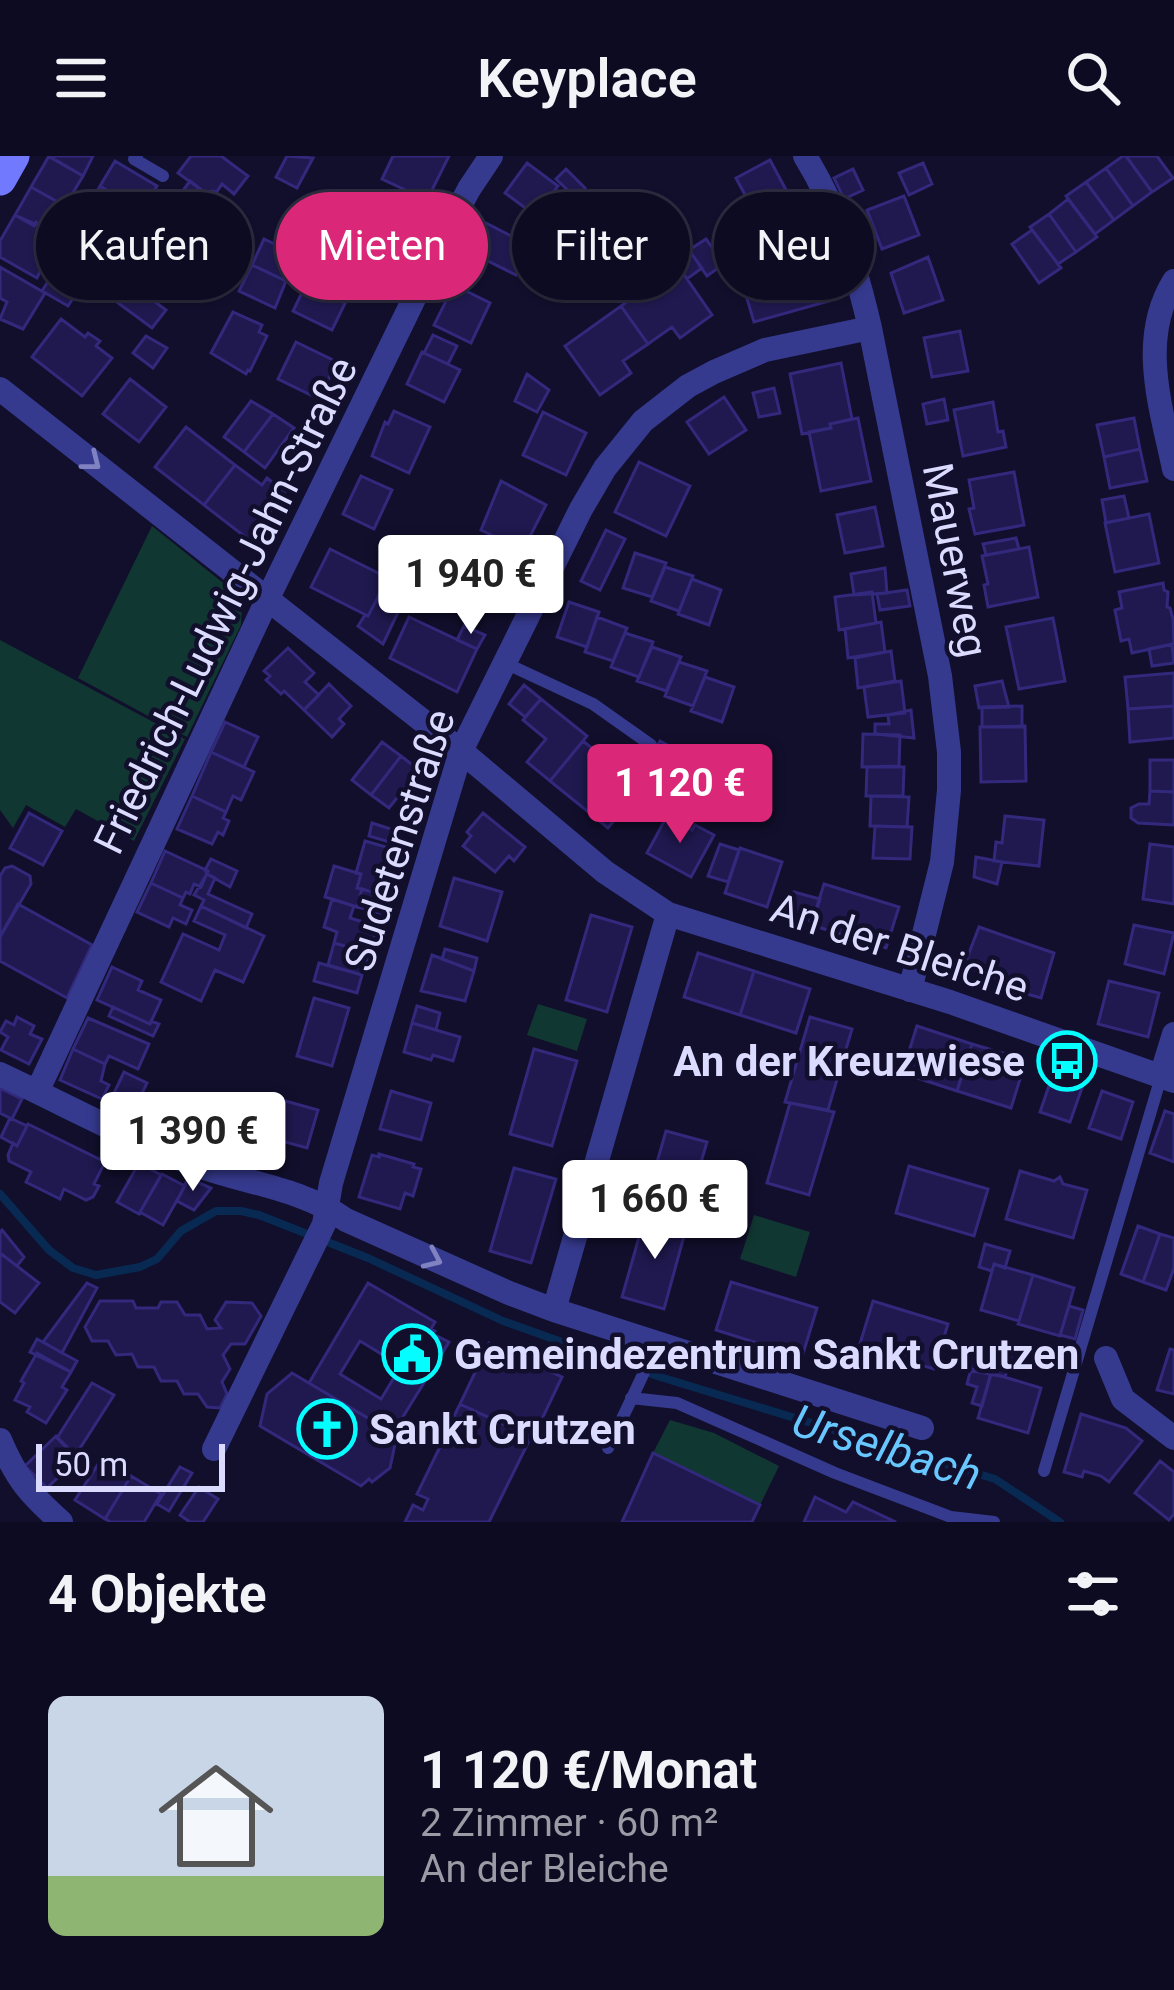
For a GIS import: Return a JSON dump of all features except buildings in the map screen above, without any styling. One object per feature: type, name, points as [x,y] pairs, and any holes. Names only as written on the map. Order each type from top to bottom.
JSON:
[{"type":"main road","points":[[0,178],[14,156]]},
{"type":"street","name":"Friedrich-Ludwig-Jahn-Straße","points":[[37,1092],[268,598],[449,227],[491,156]]},
{"type":"street","name":"Mauerweg","points":[[805,156],[841,226],[857,273],[940,676],[949,790],[942,862],[910,990]]},
{"type":"street","points":[[1174,281],[1160,309],[1154,358],[1174,469]]},
{"type":"street","name":"Sudetenstraße","points":[[214,1449],[326,1216],[331,1183],[461,751],[605,468],[643,421],[688,386],[742,358],[790,343],[871,328]]},
{"type":"street","name":"An der Bleiche","points":[[0,389],[461,751],[605,872],[668,914],[1168,1078]]},
{"type":"street","points":[[554,1310],[668,914]]},
{"type":"street","points":[[1168,1078],[1174,1034]]},
{"type":"street","points":[[0,1074],[189,1163],[298,1194],[326,1216],[346,1220],[509,1293],[654,1349],[922,1427]]},
{"type":"street","points":[[1106,1358],[1123,1399],[1174,1438]]},
{"type":"street","points":[[0,1440],[26,1490],[61,1522]]},
{"type":"lane","points":[[136,156],[134,159],[163,176]]},
{"type":"lane","points":[[505,663],[592,704],[651,745]]},
{"type":"lane","points":[[1043,1472],[1097,1287],[1168,1078]]},
{"type":"lane","points":[[608,1448],[654,1349]]},
{"type":"lane","points":[[1079,1350],[1106,1358]]},
{"type":"lane","points":[[631,1398],[676,1403],[835,1473],[951,1517],[994,1522]]},
{"type":"green space","points":[[152,526],[237,594],[242,605],[241,625],[187,737],[78,678]]},
{"type":"green space","points":[[0,640],[185,739],[134,841],[76,809],[65,827],[26,805],[13,828],[0,810]]},
{"type":"green space","points":[[538,1004],[587,1019],[577,1051],[527,1035]]},
{"type":"green space","points":[[754,1215],[810,1232],[796,1277],[740,1259]]},
{"type":"green space","points":[[670,1420],[714,1433],[779,1466],[760,1505],[653,1453]]},
{"type":"waterway","name":"Urselbach","points":[[0,1194],[49,1250],[73,1268],[96,1275],[157,1259],[181,1231],[216,1211],[259,1215],[368,1258],[503,1321],[657,1376],[995,1479],[1060,1522]]},
{"type":"place","name":"An der Kreuzwiese","points":[[1067,1061]]},
{"type":"place","name":"Gemeindezentrum Sankt Crutzen","points":[[412,1354]]},
{"type":"place","name":"Sankt Crutzen","points":[[327,1429]]}]
